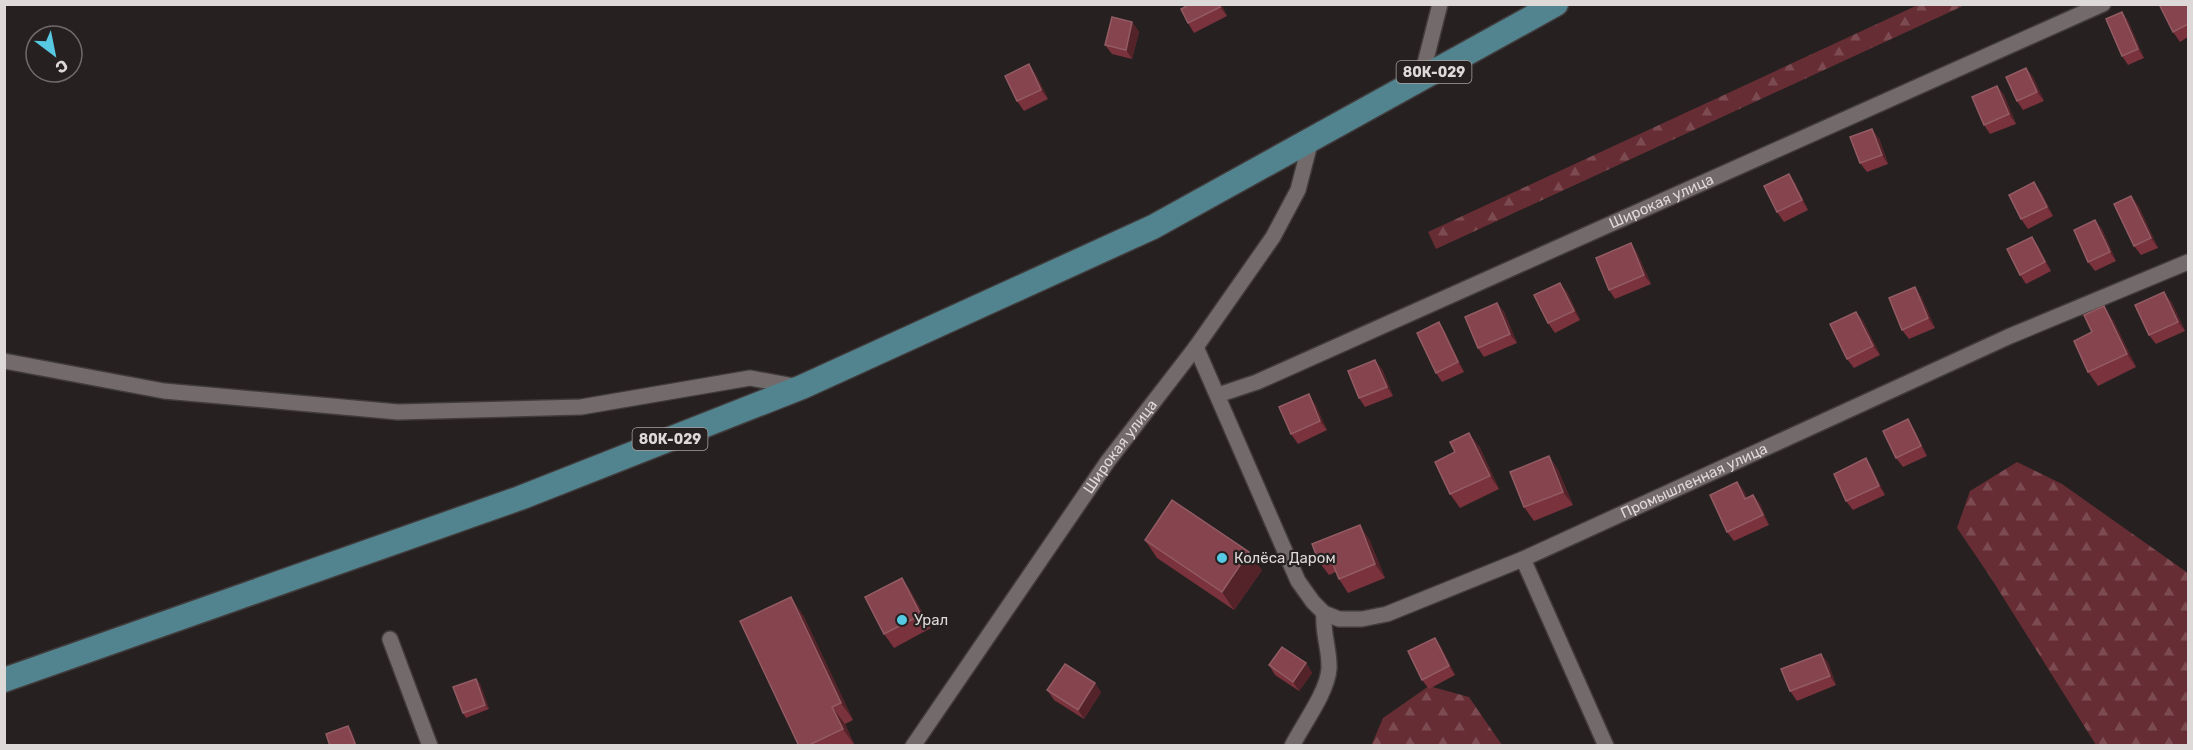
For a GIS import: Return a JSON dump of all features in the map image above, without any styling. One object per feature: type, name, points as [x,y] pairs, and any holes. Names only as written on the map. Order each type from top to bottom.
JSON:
[{"type":"main road","name":"80К-029","points":[[4,680],[520,498],[802,387],[1153,227],[1556,4]]},
{"type":"street","points":[[1421,79],[1440,4]]},
{"type":"street","name":"Широкая улица","points":[[1218,395],[1257,382],[2103,4]]},
{"type":"street","name":"Широкая улица","points":[[912,746],[1108,461],[1196,347],[1272,237],[1298,190],[1311,140]]},
{"type":"street","name":"Промышленная улица","points":[[1324,613],[1340,619],[1362,619],[1387,614],[1524,559],[2010,336],[2188,262]]},
{"type":"street","points":[[1196,347],[1298,581],[1312,602],[1324,613],[1323,628],[1329,671],[1321,693],[1292,746]]},
{"type":"street","points":[[4,361],[164,391],[398,412],[581,407],[750,378],[802,387]]},
{"type":"street","points":[[1524,559],[1606,746]]},
{"type":"street","points":[[390,639],[430,746]]},
{"type":"green space","points":[[1920,4],[1965,5],[1436,249],[1428,232]]},
{"type":"green space","points":[[2017,462],[2062,484],[2188,573],[2188,745],[2096,745],[1957,528],[1970,491]]},
{"type":"green space","points":[[1429,686],[1469,697],[1502,745],[1371,746],[1383,718]]},
{"type":"building","points":[[1190,4],[1219,4],[1220,7],[1188,23],[1181,9]]},
{"type":"building","points":[[2159,4],[2188,4],[2188,24],[2173,32]]},
{"type":"building","points":[[2122,12],[2138,49],[2122,56],[2106,19]]},
{"type":"building","points":[[1112,17],[1132,22],[1126,50],[1105,45]]},
{"type":"building","points":[[1029,64],[1041,90],[1017,101],[1005,76]]},
{"type":"building","points":[[2026,68],[2037,92],[2017,101],[2006,77]]},
{"type":"building","points":[[1997,86],[2009,114],[1984,125],[1972,97]]},
{"type":"building","points":[[1872,129],[1882,155],[1860,163],[1850,137]]},
{"type":"building","points":[[1789,174],[1802,200],[1777,212],[1764,186]]},
{"type":"building","points":[[2034,182],[2047,207],[2021,219],[2009,195]]},
{"type":"building","points":[[2131,196],[2151,238],[2134,246],[2114,204]]},
{"type":"building","points":[[2095,220],[2110,252],[2088,262],[2074,230]]},
{"type":"building","points":[[2032,237],[2045,262],[2020,275],[2007,249]]},
{"type":"building","points":[[1631,243],[1644,275],[1609,290],[1596,258]]},
{"type":"building","points":[[1560,283],[1574,311],[1548,323],[1534,295]]},
{"type":"building","points":[[1915,287],[1928,318],[1902,330],[1889,298]]},
{"type":"building","points":[[2164,292],[2178,322],[2149,335],[2135,305]]},
{"type":"building","points":[[1497,303],[1510,334],[1478,348],[1465,317]]},
{"type":"building","points":[[2104,306],[2127,354],[2088,372],[2074,341],[2092,332],[2084,315]]},
{"type":"building","points":[[1856,312],[1873,346],[1847,359],[1830,324]]},
{"type":"building","points":[[1439,322],[1458,362],[1436,373],[1417,333]]},
{"type":"building","points":[[1375,360],[1387,387],[1359,398],[1348,371]]},
{"type":"building","points":[[1309,394],[1320,421],[1291,434],[1279,407]]},
{"type":"building","points":[[1908,419],[1921,446],[1896,458],[1883,431]]},
{"type":"building","points":[[1469,433],[1490,476],[1450,494],[1435,462],[1455,452],[1450,442]]},
{"type":"building","points":[[1549,456],[1563,492],[1524,507],[1510,472]]},
{"type":"building","points":[[1866,458],[1879,486],[1846,501],[1834,474]]},
{"type":"building","points":[[1737,482],[1745,499],[1753,495],[1763,515],[1727,532],[1710,495]]},
{"type":"building","points":[[1172,500],[1249,552],[1222,592],[1145,540]]},
{"type":"building","points":[[1360,525],[1375,564],[1339,579],[1330,557],[1319,562],[1312,544]]},
{"type":"building","points":[[902,578],[921,615],[884,634],[865,597]]},
{"type":"building","points":[[791,597],[841,703],[832,707],[843,729],[807,746],[799,746],[740,621]]},
{"type":"building","points":[[1435,638],[1449,666],[1422,680],[1408,651]]},
{"type":"building","points":[[1282,647],[1306,663],[1293,682],[1269,665]]},
{"type":"building","points":[[1821,654],[1830,676],[1790,691],[1781,669]]},
{"type":"building","points":[[1065,664],[1095,683],[1078,710],[1047,690]]},
{"type":"building","points":[[476,679],[485,705],[463,713],[453,687]]},
{"type":"building","points":[[348,726],[356,746],[330,746],[326,734]]},
{"type":"place","name":"Колёса Даром","points":[[1222,558]]},
{"type":"place","name":"Урал","points":[[902,620]]}]
